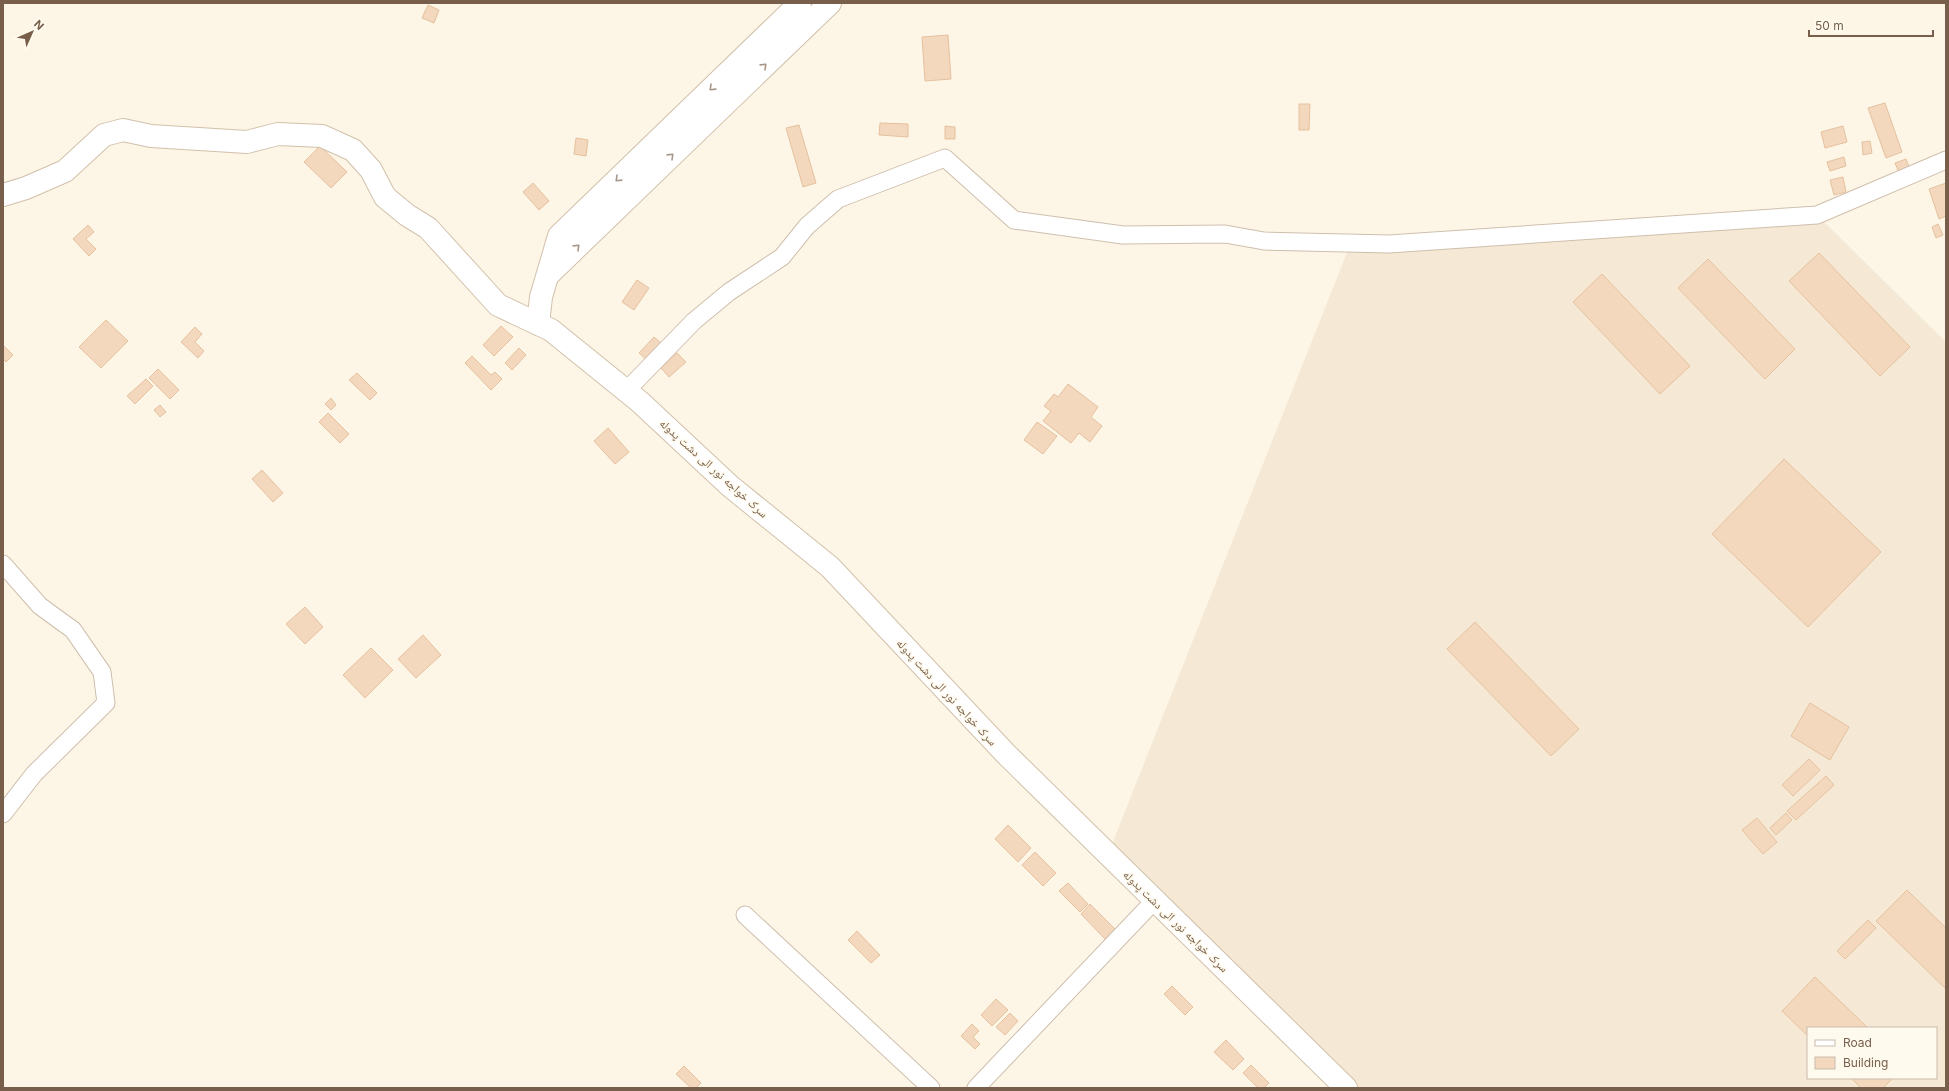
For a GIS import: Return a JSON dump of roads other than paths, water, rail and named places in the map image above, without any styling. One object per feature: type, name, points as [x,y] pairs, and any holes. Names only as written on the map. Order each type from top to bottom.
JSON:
[{"type":"main road","points":[[538,324],[541,297],[559,236],[800,3]]},
{"type":"main road","points":[[549,274],[830,3]]},
{"type":"main road","name":"سرک خواجه نور الی دشت پدوله","points":[[3,195],[26,188],[65,171],[104,135],[123,130],[157,137],[240,142],[247,142],[278,134],[322,136],[353,150],[371,170],[385,197],[407,215],[428,228],[498,305],[551,330],[626,390],[730,486],[830,567],[1006,754],[1346,1088]]},
{"type":"street","points":[[626,390],[694,321],[729,292],[782,257],[807,226],[838,199],[946,158],[1014,220],[1123,235],[1225,234],[1264,241],[1350,245],[1461,240],[1817,216],[1946,160]]},
{"type":"street","points":[[3,564],[40,606],[73,630],[102,672],[106,703],[34,774],[3,814]]},
{"type":"street","points":[[976,1088],[1155,900]]},
{"type":"street","points":[[745,914],[931,1088]]}]
